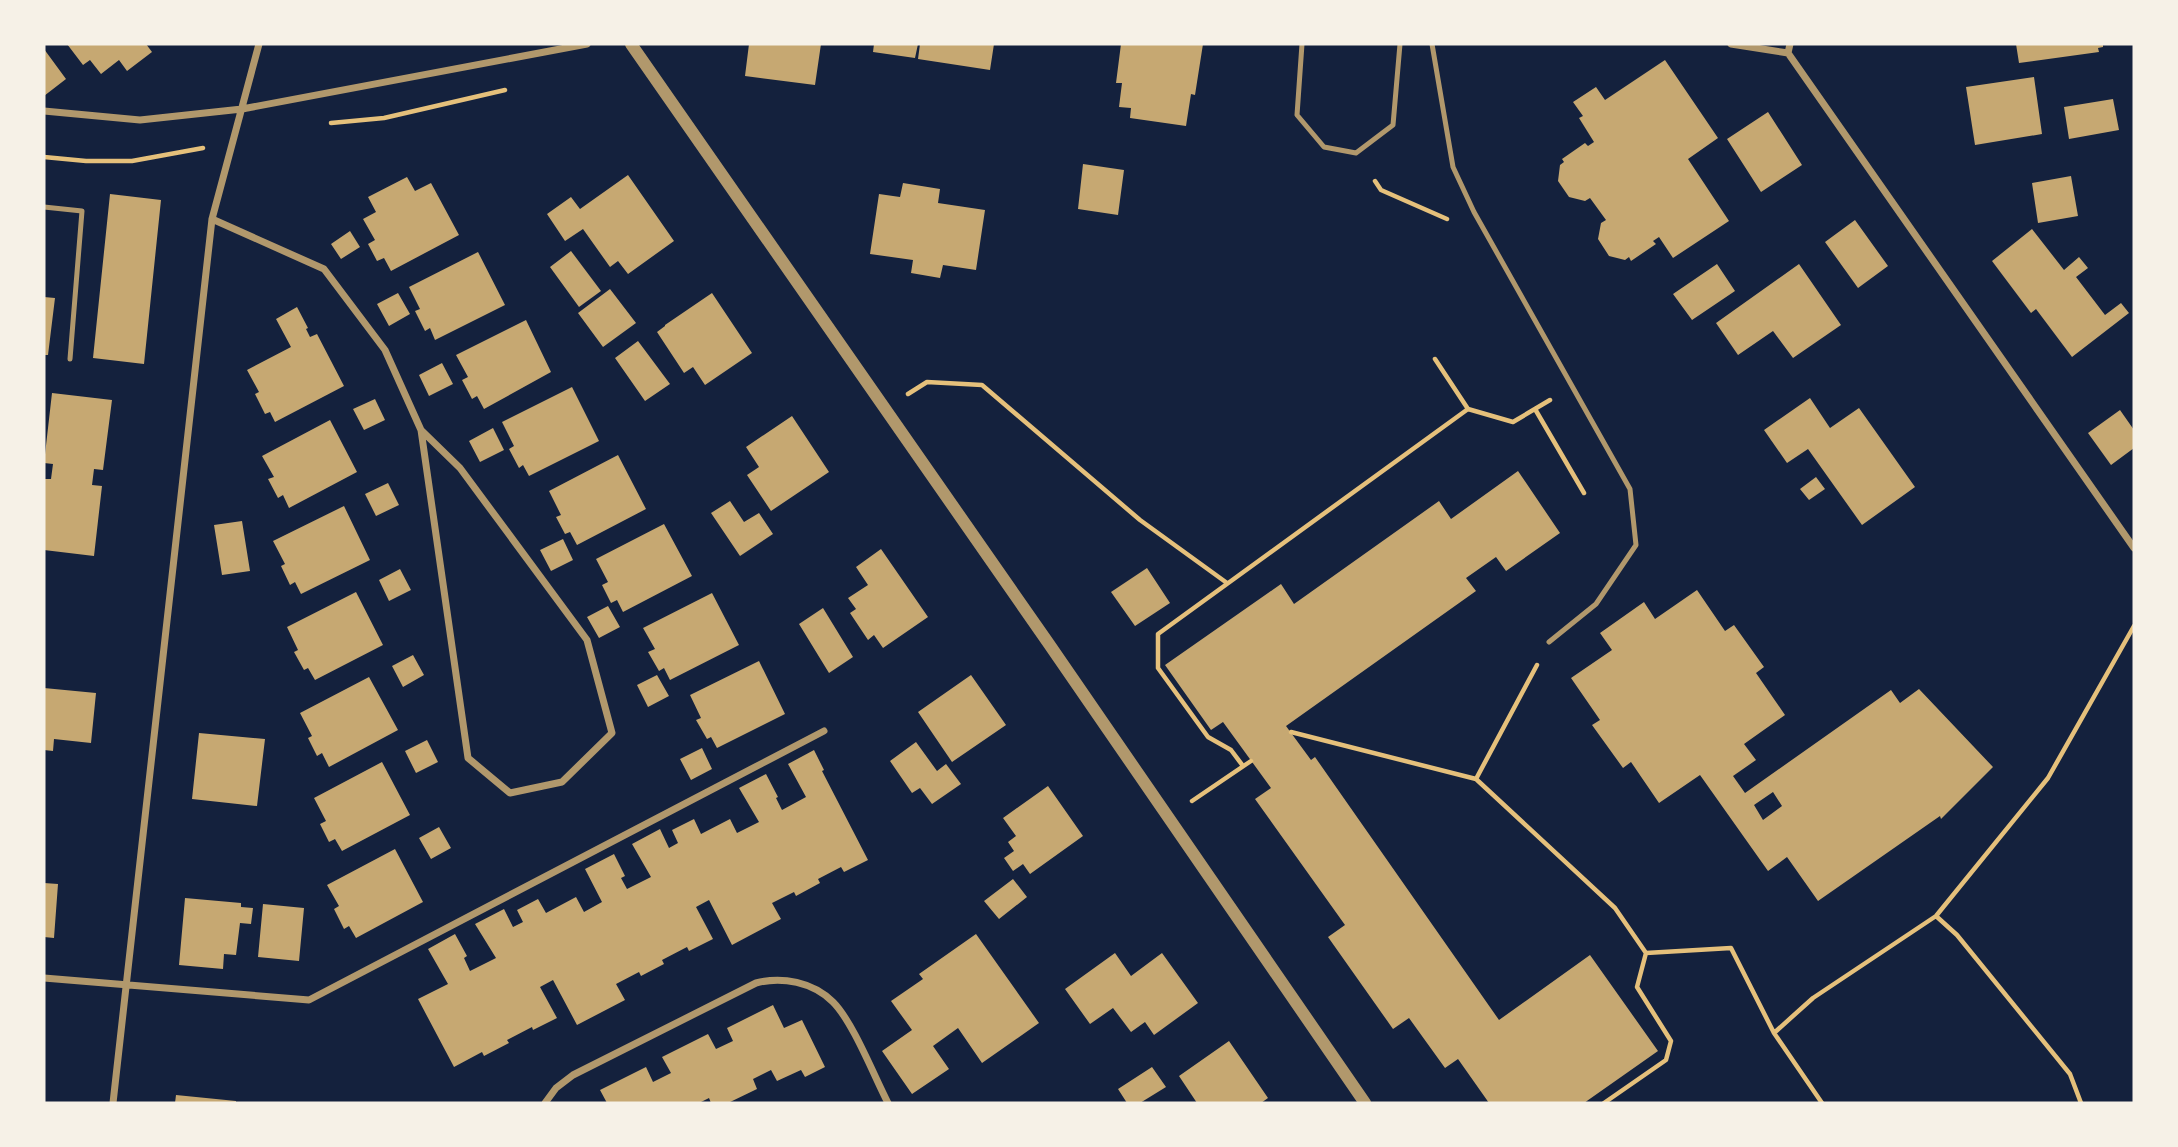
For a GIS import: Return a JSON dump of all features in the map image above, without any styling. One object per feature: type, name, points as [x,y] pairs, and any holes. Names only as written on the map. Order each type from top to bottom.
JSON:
[{"type":"street","points":[[113,1103],[212,219],[259,44]]},
{"type":"street","points":[[44,111],[141,120],[242,109],[587,44]]},
{"type":"street","points":[[631,44],[1366,1103]]},
{"type":"street","points":[[1731,44],[1788,53],[2134,548]]},
{"type":"street","points":[[1788,53],[1790,44]]},
{"type":"street","points":[[212,219],[324,269],[385,350],[421,430],[468,758],[510,793],[562,782],[612,733],[587,640],[460,468],[421,430]]},
{"type":"street","points":[[44,978],[309,1000],[824,731]]},
{"type":"street","points":[[545,1103],[556,1088],[573,1075],[756,983],[769,979],[800,982],[833,1002],[850,1028],[888,1103]]},
{"type":"lane","points":[[1302,44],[1297,115],[1324,147],[1356,153],[1393,125],[1400,44]]},
{"type":"lane","points":[[1432,44],[1453,167],[1483,228],[1630,489],[1636,545],[1596,604],[1549,642]]},
{"type":"lane","points":[[44,207],[82,211],[70,359]]},
{"type":"path","points":[[1375,181],[1381,190],[1465,227],[1483,228]]},
{"type":"path","points":[[1435,359],[1468,410],[1513,422],[1573,387]]},
{"type":"path","points":[[908,394],[927,382],[982,385],[1140,520],[1227,583]]},
{"type":"path","points":[[1535,409],[1584,493]]},
{"type":"path","points":[[1243,766],[1231,750],[1208,737],[1158,668],[1158,634],[1468,410]]},
{"type":"path","points":[[1774,1033],[1814,998],[1936,916],[2048,778],[2134,626]]},
{"type":"path","points":[[1476,779],[1549,642]]},
{"type":"path","points":[[1291,732],[1476,779],[1615,908],[1646,953],[1637,987],[1671,1041],[1667,1060],[1604,1103]]},
{"type":"path","points":[[1192,802],[1251,761]]},
{"type":"path","points":[[1936,916],[1957,935],[2070,1074],[2081,1103]]},
{"type":"path","points":[[1646,953],[1731,948],[1774,1033],[1822,1103]]},
{"type":"building","points":[[67,44],[146,44],[152,52],[127,71],[119,60],[101,74],[90,60],[83,65]]},
{"type":"building","points":[[749,44],[821,44],[815,85],[745,76]]},
{"type":"building","points":[[874,44],[918,44],[915,58],[873,52]]},
{"type":"building","points":[[920,44],[994,44],[990,70],[918,59]]},
{"type":"building","points":[[1121,44],[1203,44],[1195,95],[1191,94],[1186,126],[1130,118],[1131,108],[1119,107],[1122,83],[1116,83]]},
{"type":"building","points":[[2016,44],[2103,44],[2103,47],[2098,48],[2099,52],[2019,63]]},
{"type":"building","points":[[44,49],[66,79],[44,96]]},
{"type":"building","points":[[1665,60],[1718,138],[1688,159],[1729,221],[1673,258],[1659,237],[1653,241],[1656,244],[1631,261],[1629,257],[1625,260],[1609,256],[1598,239],[1601,223],[1606,220],[1590,198],[1585,201],[1569,197],[1558,181],[1560,165],[1564,162],[1562,159],[1585,143],[1588,146],[1594,142],[1579,118],[1583,116],[1573,102],[1596,87],[1605,100]]},
{"type":"building","points":[[2034,77],[2042,134],[1975,145],[1966,87]]},
{"type":"building","points":[[2113,99],[2119,130],[2069,139],[2064,107]]},
{"type":"building","points":[[1768,112],[1802,165],[1761,192],[1727,139]]},
{"type":"building","points":[[1083,164],[1124,170],[1118,215],[1078,209]]},
{"type":"building","points":[[628,175],[674,241],[628,274],[618,261],[610,267],[583,229],[565,241],[547,214],[571,197],[580,209]]},
{"type":"building","points":[[2071,176],[2078,216],[2038,223],[2032,183]]},
{"type":"building","points":[[407,177],[415,191],[431,183],[459,235],[391,271],[384,258],[377,261],[368,244],[375,240],[363,219],[376,212],[368,197]]},
{"type":"building","points":[[903,183],[940,189],[938,203],[985,210],[976,270],[943,265],[940,278],[911,273],[913,260],[870,254],[879,194],[900,197]]},
{"type":"building","points":[[110,194],[161,200],[144,364],[93,358]]},
{"type":"building","points":[[1855,220],[1888,266],[1858,288],[1825,242]]},
{"type":"building","points":[[2032,229],[2064,270],[2079,257],[2088,268],[2076,277],[2105,315],[2121,303],[2129,313],[2072,357],[2036,309],[2031,313],[1992,261]]},
{"type":"building","points":[[350,231],[360,247],[341,259],[331,244]]},
{"type":"building","points":[[571,251],[601,291],[579,307],[550,267]]},
{"type":"building","points":[[478,252],[505,305],[435,340],[430,328],[425,331],[415,311],[420,309],[409,287]]},
{"type":"building","points":[[1717,264],[1735,291],[1692,320],[1673,294]]},
{"type":"building","points":[[1799,264],[1841,325],[1793,358],[1773,331],[1738,355],[1716,323]]},
{"type":"building","points":[[610,289],[636,323],[603,347],[578,313]]},
{"type":"building","points":[[398,293],[410,314],[389,326],[377,304]]},
{"type":"building","points":[[712,293],[752,353],[705,385],[693,367],[684,373],[657,332]]},
{"type":"building","points":[[44,297],[55,298],[48,355],[44,355]]},
{"type":"building","points":[[297,307],[310,337],[317,334],[344,386],[275,422],[270,412],[265,414],[255,394],[259,392],[247,370],[291,347],[276,319]]},
{"type":"building","points":[[526,320],[551,372],[484,409],[477,396],[472,399],[462,380],[468,377],[456,355]]},
{"type":"building","points":[[638,341],[670,384],[645,401],[615,358]]},
{"type":"building","points":[[442,363],[453,384],[429,396],[419,375]]},
{"type":"building","points":[[572,387],[599,441],[529,476],[523,465],[519,468],[509,449],[514,446],[502,422]]},
{"type":"building","points":[[52,393],[112,400],[103,470],[94,469],[92,485],[102,486],[94,556],[44,550],[44,479],[51,479],[53,464],[44,463]]},
{"type":"building","points":[[1810,398],[1830,428],[1859,408],[1915,487],[1862,525],[1808,449],[1787,463],[1764,430]]},
{"type":"building","points":[[375,399],[385,420],[364,430],[353,409]]},
{"type":"building","points":[[2120,410],[2134,430],[2134,448],[2111,465],[2088,433]]},
{"type":"building","points":[[792,416],[829,472],[771,511],[747,475],[759,467],[746,447]]},
{"type":"building","points":[[330,420],[357,472],[289,508],[283,495],[278,498],[268,479],[274,477],[262,456]]},
{"type":"building","points":[[493,428],[504,450],[480,462],[469,441]]},
{"type":"building","points":[[618,455],[646,509],[577,545],[570,532],[565,534],[556,517],[561,515],[549,491]]},
{"type":"building","points":[[1518,471],[1560,533],[1506,571],[1496,557],[1466,578],[1476,591],[1286,726],[1311,760],[1315,757],[1499,1020],[1590,955],[1658,1051],[1584,1103],[1489,1103],[1458,1059],[1445,1068],[1409,1018],[1393,1029],[1328,937],[1345,925],[1255,799],[1271,788],[1223,722],[1211,730],[1165,665],[1281,584],[1294,604],[1439,501],[1451,519]]},
{"type":"building","points":[[1816,477],[1825,489],[1809,500],[1800,489]]},
{"type":"building","points":[[388,483],[399,505],[376,516],[365,494]]},
{"type":"building","points":[[730,501],[744,522],[759,513],[773,534],[740,556],[711,513]]},
{"type":"building","points":[[344,506],[370,560],[301,594],[295,582],[290,585],[281,566],[285,564],[273,541]]},
{"type":"building","points":[[242,521],[250,571],[222,575],[214,525]]},
{"type":"building","points":[[664,524],[692,576],[623,612],[617,600],[611,603],[602,585],[608,582],[596,559]]},
{"type":"building","points":[[563,539],[573,560],[551,571],[540,550]]},
{"type":"building","points":[[881,549],[928,617],[883,648],[874,635],[868,640],[850,613],[856,609],[848,598],[868,585],[856,567]]},
{"type":"building","points":[[1147,568],[1170,603],[1135,626],[1111,592]]},
{"type":"building","points":[[400,569],[411,590],[389,601],[379,580]]},
{"type":"building","points":[[1697,590],[1725,631],[1734,625],[1764,667],[1756,673],[1785,715],[1744,744],[1756,760],[1733,776],[1745,793],[1891,690],[1900,703],[1919,689],[1993,767],[1941,819],[1940,816],[1818,901],[1787,857],[1768,871],[1700,775],[1659,803],[1631,762],[1623,768],[1592,725],[1600,720],[1571,678],[1612,650],[1600,633],[1644,602],[1655,619]],"holes":[[[1773,792],[1782,806],[1763,820],[1754,805]]]},
{"type":"building","points":[[356,592],[383,645],[315,680],[308,668],[304,670],[294,652],[298,650],[287,627]]},
{"type":"building","points":[[712,593],[739,645],[670,680],[664,668],[659,671],[648,652],[655,649],[643,628]]},
{"type":"building","points":[[608,606],[620,627],[599,638],[587,617]]},
{"type":"building","points":[[823,608],[853,657],[829,673],[799,624]]},
{"type":"building","points":[[413,655],[424,675],[403,687],[392,666]]},
{"type":"building","points":[[759,661],[785,714],[717,748],[711,737],[707,739],[696,720],[701,718],[690,695]]},
{"type":"building","points":[[657,675],[669,696],[648,707],[637,685]]},
{"type":"building","points":[[971,675],[1006,725],[952,762],[918,712]]},
{"type":"building","points":[[369,677],[398,730],[329,767],[322,753],[317,756],[308,738],[312,736],[300,713]]},
{"type":"building","points":[[44,688],[96,693],[91,743],[54,739],[53,751],[44,750]]},
{"type":"building","points":[[199,733],[265,739],[257,806],[192,799]]},
{"type":"building","points":[[427,740],[438,762],[416,773],[405,751]]},
{"type":"building","points":[[916,742],[937,771],[946,764],[961,784],[932,804],[920,788],[912,793],[890,761]]},
{"type":"building","points":[[702,748],[712,769],[691,780],[680,759]]},
{"type":"building","points":[[814,750],[868,860],[844,872],[841,867],[818,879],[820,883],[796,896],[794,892],[772,903],[781,919],[732,945],[709,900],[696,907],[713,939],[689,951],[687,947],[662,960],[664,964],[641,976],[639,972],[616,984],[625,1000],[577,1025],[553,980],[540,987],[557,1018],[507,1040],[509,1043],[484,1056],[482,1052],[454,1067],[418,999],[448,984],[428,949],[455,934],[467,956],[464,958],[470,971],[496,958],[475,924],[504,909],[513,927],[523,922],[517,910],[538,899],[546,913],[576,897],[584,912],[602,902],[585,869],[614,854],[625,876],[621,878],[627,889],[651,877],[632,844],[660,829],[669,848],[678,843],[672,830],[694,819],[701,834],[730,819],[737,833],[759,822],[739,788],[766,774],[782,810],[806,797],[788,764]]},
{"type":"building","points":[[382,762],[410,815],[342,851],[335,839],[329,842],[320,824],[326,821],[314,798]]},
{"type":"building","points":[[1048,786],[1083,836],[1030,874],[1023,864],[1013,871],[1004,858],[1014,851],[1008,842],[1016,836],[1003,818]]},
{"type":"building","points":[[439,827],[451,848],[431,859],[419,838]]},
{"type":"building","points":[[395,849],[423,902],[356,938],[349,926],[344,929],[334,909],[339,906],[327,885]]},
{"type":"building","points":[[1013,879],[1027,897],[999,919],[984,901]]},
{"type":"building","points":[[44,883],[58,884],[54,938],[44,937]]},
{"type":"building","points":[[185,898],[241,903],[241,907],[253,908],[251,924],[240,923],[236,955],[224,954],[223,969],[179,965]]},
{"type":"building","points":[[263,904],[304,908],[299,961],[258,957]]},
{"type":"building","points":[[976,934],[1039,1023],[982,1063],[958,1028],[933,1046],[949,1069],[912,1094],[882,1051],[912,1030],[891,1001],[923,979],[919,974]]},
{"type":"building","points":[[1115,953],[1131,976],[1162,953],[1198,1003],[1154,1035],[1145,1022],[1131,1032],[1113,1008],[1090,1024],[1065,989]]},
{"type":"building","points":[[773,1005],[784,1028],[802,1020],[825,1067],[805,1077],[801,1070],[777,1081],[771,1070],[753,1079],[757,1089],[728,1103],[711,1103],[709,1098],[699,1103],[607,1103],[600,1090],[646,1067],[653,1082],[671,1073],[662,1057],[708,1034],[716,1049],[733,1041],[727,1028]]},
{"type":"building","points":[[1229,1041],[1268,1098],[1261,1103],[1197,1103],[1179,1076]]},
{"type":"building","points":[[1152,1067],[1166,1087],[1140,1103],[1127,1103],[1118,1089]]},
{"type":"building","points":[[176,1095],[236,1101],[236,1103],[175,1103]]}]
